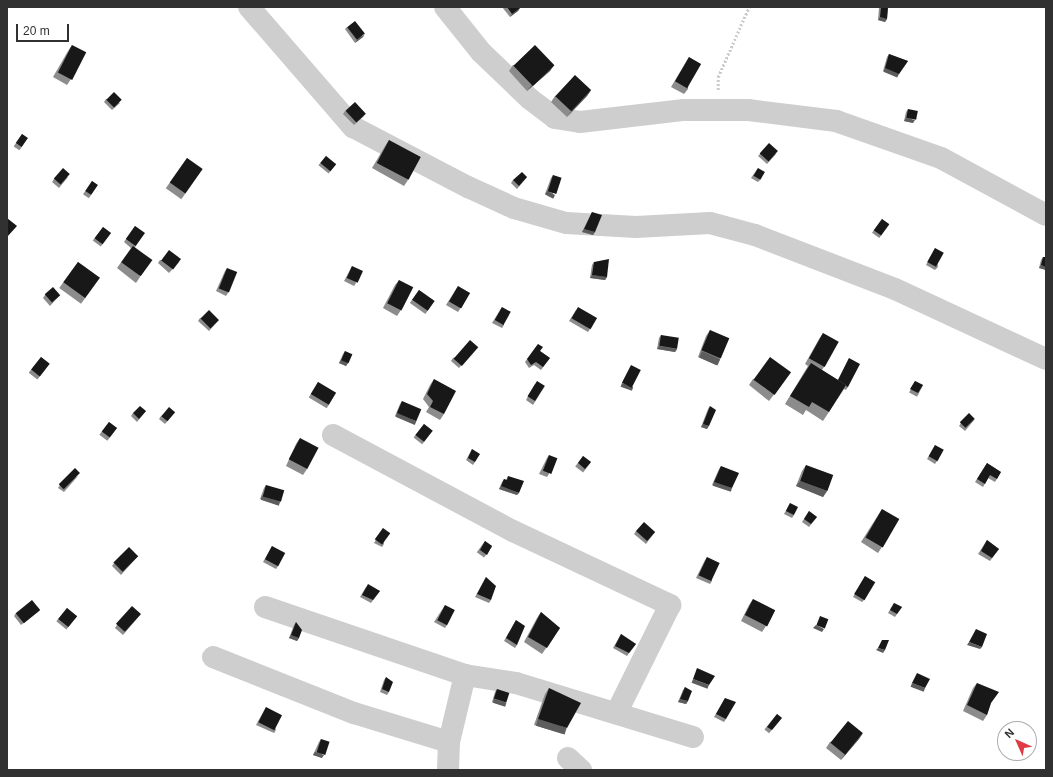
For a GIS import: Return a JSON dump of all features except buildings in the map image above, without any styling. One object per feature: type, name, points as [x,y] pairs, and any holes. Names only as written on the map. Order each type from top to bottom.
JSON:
[{"type":"street","points":[[249,7],[353,127],[468,187],[514,208],[566,223],[636,227],[710,223],[755,235],[895,289],[1046,359]]},
{"type":"street","points":[[445,7],[482,52],[530,99],[555,118],[580,122],[684,110],[748,110],[836,121],[941,158],[1046,215]]},
{"type":"street","points":[[333,435],[513,531],[670,605],[618,712]]},
{"type":"street","points":[[265,607],[465,675],[516,683],[618,712],[693,737]]},
{"type":"street","points":[[213,657],[354,713],[449,742]]},
{"type":"street","points":[[448,770],[449,742],[465,675]]},
{"type":"path","points":[[718,110],[718,77],[749,7]]}]
